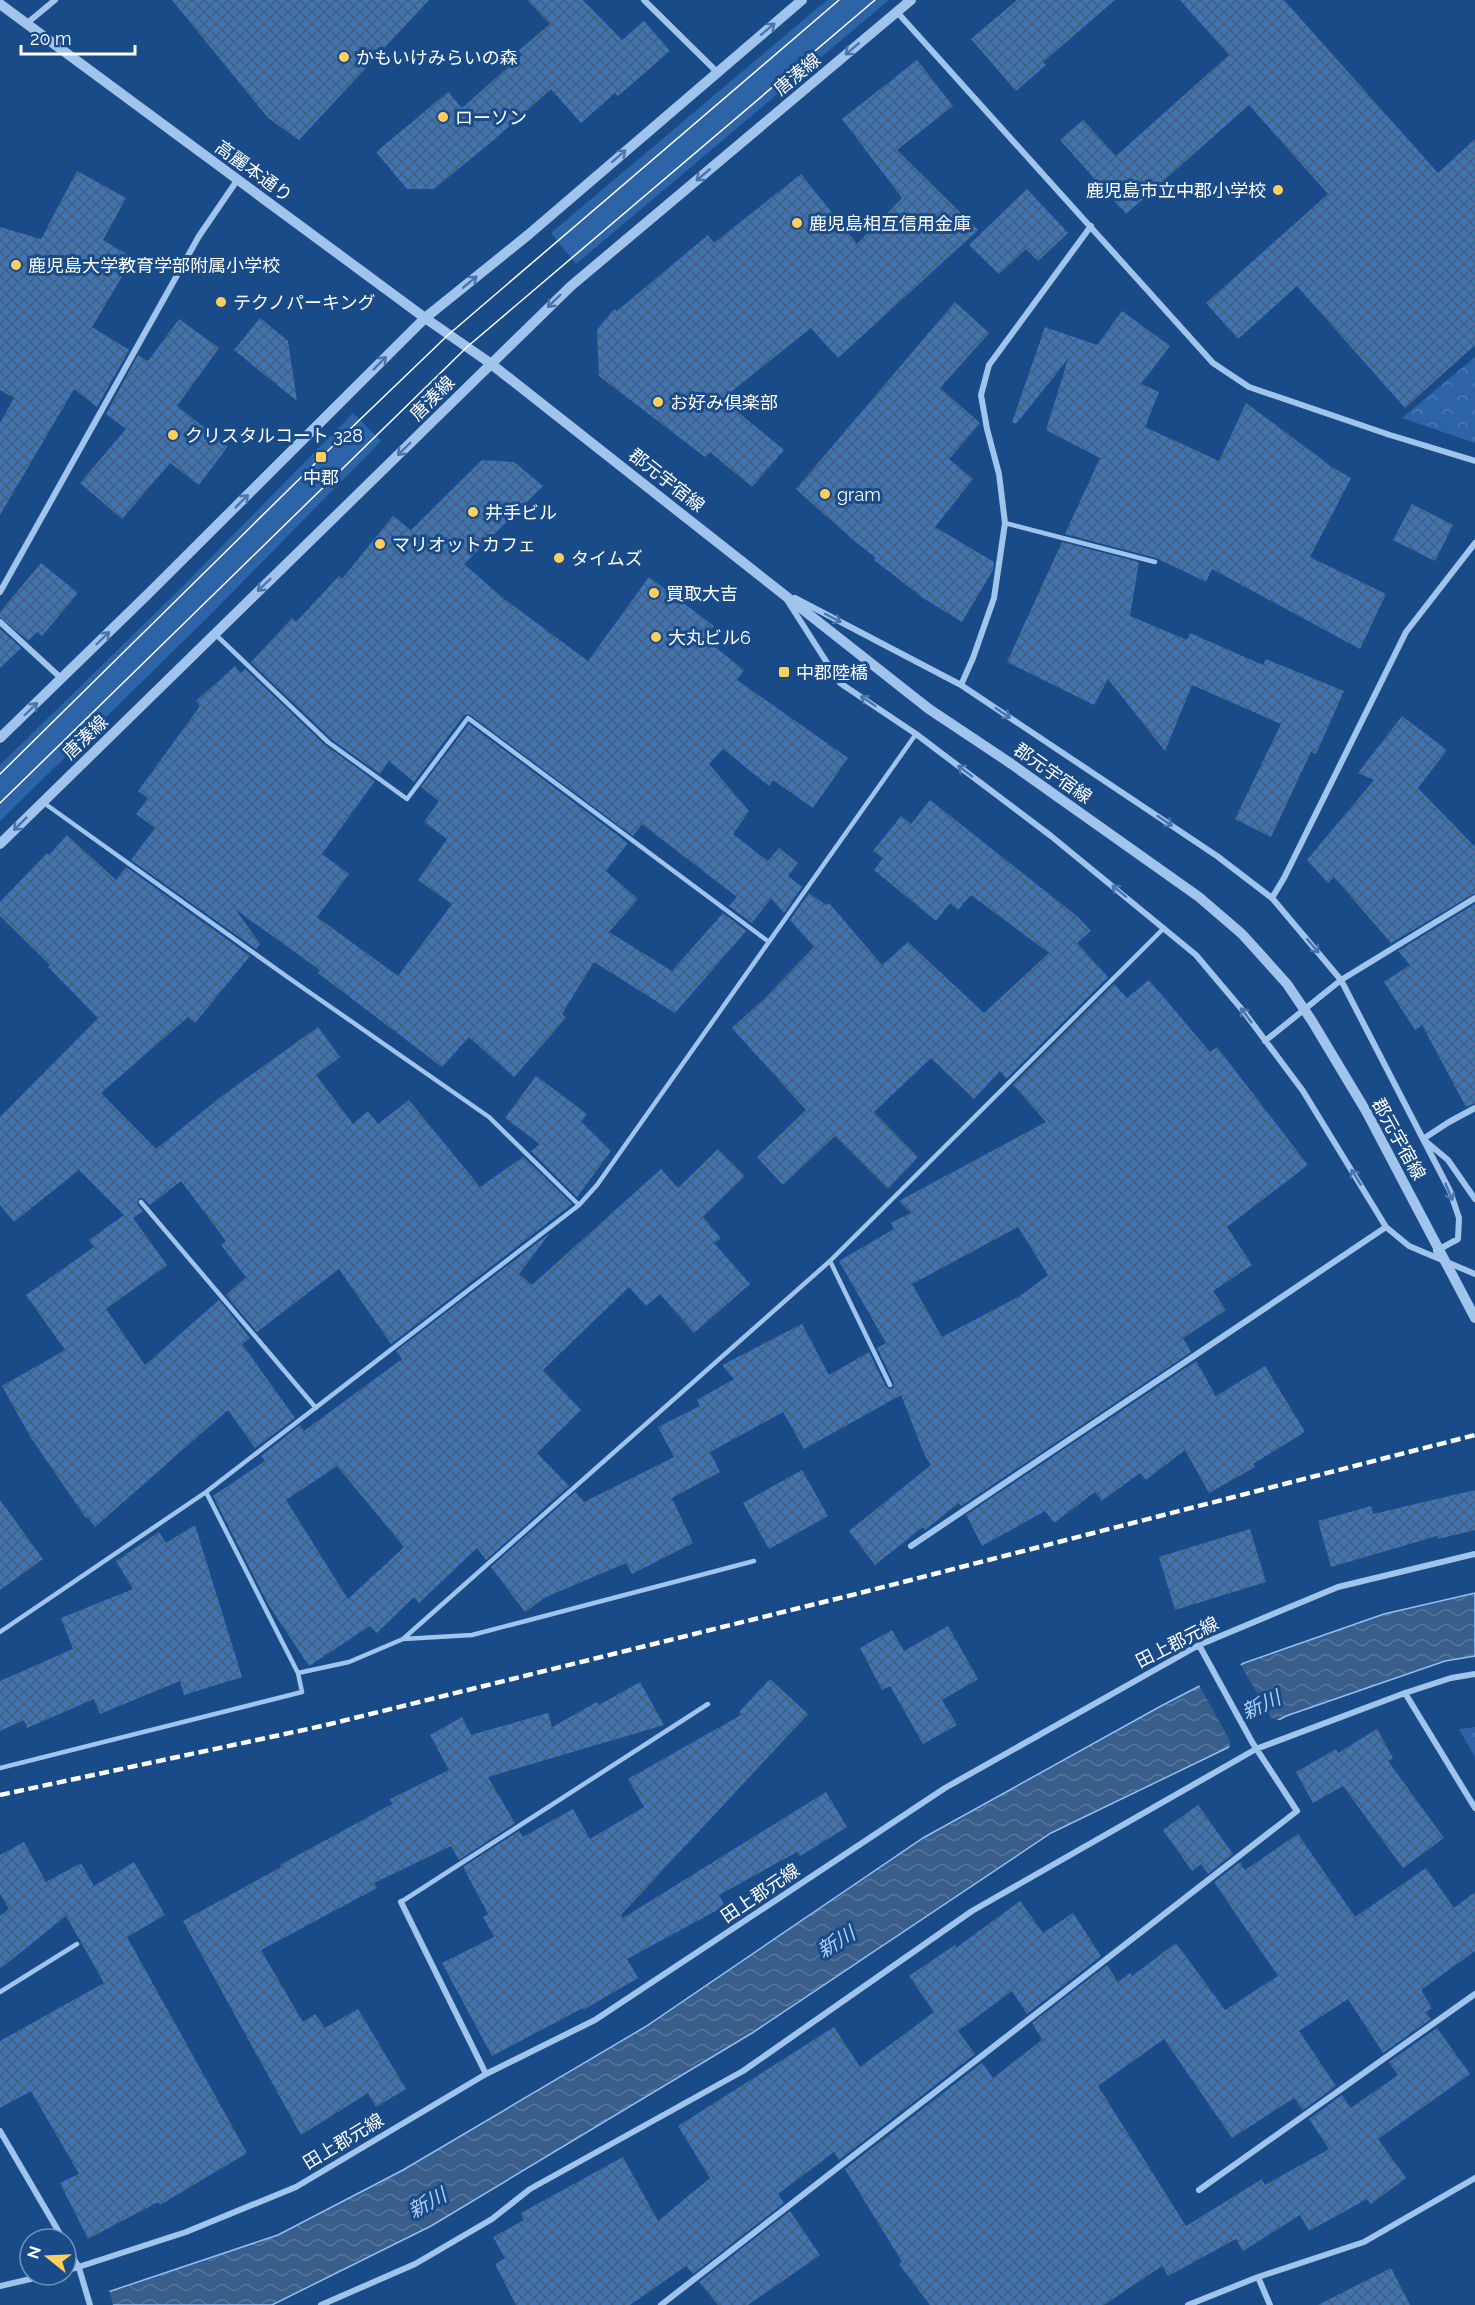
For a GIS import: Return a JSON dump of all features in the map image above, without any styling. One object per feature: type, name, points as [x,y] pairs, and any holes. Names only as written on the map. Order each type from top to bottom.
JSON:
[{"type":"street","points":[[26,24],[55,0]]},
{"type":"street","points":[[644,0],[717,72]]},
{"type":"street","points":[[0,738],[424,318],[528,235],[802,0]]},
{"type":"street","name":"唐湊線","points":[[0,844],[570,286],[911,0]]},
{"type":"street","name":"高麗本通り","points":[[0,4],[424,318],[490,363]]},
{"type":"street","points":[[897,12],[1213,363],[1250,387],[1390,435],[1475,461]]},
{"type":"street","points":[[0,592],[200,236],[238,179]]},
{"type":"street","points":[[961,685],[994,598],[1005,523],[999,474],[981,395],[989,365],[1091,226]]},
{"type":"street","name":"郡元宇宿線","points":[[490,363],[929,709],[1010,763],[1199,897],[1242,934],[1287,984],[1312,1021],[1366,1111],[1475,1318]]},
{"type":"street","points":[[1272,898],[1406,632],[1475,543]]},
{"type":"street","points":[[781,591],[961,685],[1217,856],[1272,898],[1341,980],[1449,1191],[1459,1218],[1458,1239],[1430,1254]]},
{"type":"street","points":[[781,591],[840,682],[916,734],[1052,836],[1196,955],[1244,1012],[1303,1091],[1386,1227],[1409,1246],[1475,1274]]},
{"type":"street","points":[[0,622],[62,679]]},
{"type":"street","points":[[1265,1041],[1341,980],[1475,898]]},
{"type":"street","points":[[1423,1139],[1475,1108]]},
{"type":"street","points":[[1423,1139],[1448,1160],[1475,1199]]},
{"type":"street","points":[[911,1546],[1386,1227]]},
{"type":"street","name":"田上郡元線","points":[[79,2268],[186,2232],[296,2187],[486,2074],[595,2020],[945,1788],[1199,1645],[1338,1587],[1475,1554]]},
{"type":"street","points":[[661,2305],[1297,1811],[1256,1749],[1199,1645]]},
{"type":"street","points":[[321,2305],[416,2264],[492,2219],[530,2189],[742,2071],[972,1911],[1256,1749],[1405,1693],[1451,1678],[1475,1674]]},
{"type":"street","points":[[1405,1693],[1475,1808]]},
{"type":"street","points":[[402,1902],[486,2074]]},
{"type":"street","points":[[1199,2190],[1475,1994]]},
{"type":"street","points":[[0,2131],[56,2227]]},
{"type":"street","points":[[1188,2305],[1258,2277],[1364,2242],[1475,2178]]},
{"type":"street","points":[[79,2268],[90,2305]]},
{"type":"street","points":[[1258,2277],[1270,2305]]},
{"type":"street","points":[[0,2286],[18,2282]]},
{"type":"lane","points":[[1005,523],[1155,562]]},
{"type":"lane","points":[[214,633],[328,742],[407,799],[468,718],[769,942]]},
{"type":"lane","points":[[0,1632],[206,1492],[579,1205],[597,1185],[916,734]]},
{"type":"lane","points":[[42,802],[489,1117],[579,1205]]},
{"type":"lane","points":[[298,1673],[349,1662],[403,1639],[830,1261],[1164,928]]},
{"type":"lane","points":[[141,1202],[316,1408]]},
{"type":"lane","points":[[830,1261],[890,1385]]},
{"type":"lane","points":[[0,1768],[302,1692],[298,1673],[206,1492]]},
{"type":"lane","points":[[403,1639],[472,1635],[754,1561]]},
{"type":"lane","points":[[402,1902],[708,1704]]},
{"type":"lane","points":[[0,1992],[77,1944]]},
{"type":"green space","points":[[827,0],[889,0],[576,264],[551,233]]},
{"type":"green space","points":[[1475,357],[1475,443],[1402,418]]},
{"type":"green space","points":[[353,413],[381,441],[209,616],[0,821],[0,765],[181,588]]},
{"type":"green space","points":[[1475,1727],[1475,1757],[1459,1729]]},
{"type":"water","name":"新川","points":[[1475,1593],[1475,1656],[1445,1661],[1286,1716],[1225,1749],[1051,1833],[752,2033],[431,2226],[272,2305],[69,2305],[278,2235],[403,2170],[645,2027],[923,1838],[1161,1706],[1244,1663],[1384,1614]]},
{"type":"pier","points":[[1239,1662],[1271,1718],[1282,1721],[1229,1751],[1230,1741],[1198,1683]]},
{"type":"pier","points":[[109,2289],[113,2305],[66,2305],[68,2302]]},
{"type":"building","points":[[172,0],[429,0],[299,140],[268,118]]},
{"type":"building","points":[[527,0],[583,0],[622,40],[644,21],[670,51],[618,96],[615,93],[581,123],[551,89],[434,189],[407,189],[376,152],[448,92],[462,108],[522,55],[518,51],[550,24]]},
{"type":"building","points":[[1017,0],[1115,0],[1043,62],[1046,65],[1016,91],[971,39]]},
{"type":"building","points":[[1180,0],[1284,0],[1438,173],[1475,139],[1475,345],[1405,408],[1297,286],[1238,339],[1206,303],[1328,194],[1249,105],[1126,214],[1060,140],[1083,120],[1116,156],[1229,55]]},
{"type":"building","points":[[917,60],[953,106],[897,150],[978,230],[838,358],[811,328],[727,395],[743,408],[739,413],[784,450],[752,487],[710,452],[705,457],[599,376],[597,330],[614,309],[617,311],[708,235],[714,243],[801,174],[857,244],[902,198],[842,119]]},
{"type":"building","points":[[77,171],[126,198],[103,240],[133,258],[92,327],[129,350],[97,407],[74,389],[0,515],[0,423],[14,398],[0,390],[0,227],[41,239]]},
{"type":"building","points":[[1027,189],[1068,233],[1038,261],[1026,249],[999,274],[969,245]]},
{"type":"building","points":[[955,302],[989,333],[940,388],[980,423],[949,459],[973,479],[935,527],[994,562],[993,570],[962,622],[923,598],[874,560],[876,558],[796,489]]},
{"type":"building","points":[[1122,311],[1170,346],[1141,384],[1159,392],[1145,427],[1219,461],[1246,403],[1332,467],[1351,478],[1310,557],[1386,594],[1360,649],[1212,569],[1206,582],[1156,558],[1065,534],[1100,458],[1046,430],[1068,359],[1016,424],[1012,422],[1045,327],[1097,345]]},
{"type":"building","points":[[260,318],[288,341],[297,401],[234,350]]},
{"type":"building","points":[[179,319],[219,348],[177,406],[228,446],[199,485],[170,463],[122,519],[80,483],[126,429],[106,414],[138,355],[148,361]]},
{"type":"building","points":[[482,460],[514,462],[543,486],[464,564],[503,598],[588,661],[649,577],[714,626],[705,639],[744,670],[737,680],[848,758],[813,808],[773,780],[769,786],[723,749],[709,764],[749,811],[733,834],[768,861],[779,848],[798,863],[788,876],[802,887],[784,913],[771,898],[752,923],[729,906],[737,897],[642,824],[633,836],[469,714],[464,715],[414,782],[389,761],[380,774],[331,739],[251,662],[292,618],[296,622],[339,576],[342,579],[393,516],[411,530]]},
{"type":"building","points":[[1412,504],[1453,525],[1435,561],[1393,540]]},
{"type":"building","points":[[1062,542],[1139,562],[1130,616],[1187,640],[1190,633],[1263,665],[1266,659],[1344,691],[1316,754],[1311,752],[1271,837],[1235,819],[1281,724],[1192,685],[1165,751],[1108,679],[1094,705],[1007,662]]},
{"type":"building","points":[[41,563],[78,593],[42,636],[37,632],[28,641],[0,617],[0,612]]},
{"type":"building","points":[[0,629],[21,648],[0,668]]},
{"type":"building","points":[[235,666],[241,673],[245,669],[325,745],[375,781],[322,854],[349,874],[317,917],[398,976],[452,904],[418,880],[447,839],[424,822],[439,801],[421,787],[469,724],[628,843],[606,871],[638,899],[609,932],[672,971],[723,913],[746,931],[675,1013],[594,962],[562,1014],[566,1018],[514,1077],[469,1037],[442,1067],[318,973],[320,970],[236,910],[260,944],[256,949],[131,860],[155,828],[136,814],[148,798],[138,791],[200,706],[196,701]]},
{"type":"building","points":[[1402,716],[1447,750],[1418,788],[1475,847],[1475,893],[1391,943],[1334,877],[1328,883],[1307,860],[1374,780],[1358,773]]},
{"type":"building","points":[[930,800],[1078,917],[1091,931],[1077,943],[1108,977],[1006,1079],[1000,1071],[974,1099],[931,1058],[874,1112],[918,1157],[888,1189],[835,1136],[783,1185],[757,1157],[806,1110],[732,1028],[763,1000],[814,947],[790,920],[809,893],[826,905],[829,903],[882,965],[908,942],[984,1013],[1049,953],[971,895],[958,910],[950,903],[936,921],[874,870],[883,858],[873,851],[901,816],[911,824]]},
{"type":"building","points":[[67,835],[116,880],[126,867],[250,956],[195,1023],[188,1017],[101,1093],[156,1149],[222,1096],[318,1027],[340,1057],[316,1075],[353,1124],[368,1111],[378,1124],[409,1100],[480,1187],[523,1157],[572,1204],[391,1344],[339,1269],[257,1332],[226,1295],[246,1277],[221,1245],[226,1241],[181,1181],[150,1205],[143,1198],[139,1198],[137,1203],[143,1211],[133,1218],[167,1265],[106,1309],[145,1365],[219,1300],[250,1338],[242,1344],[295,1418],[255,1448],[228,1410],[95,1527],[88,1517],[86,1518],[31,1438],[2,1386],[65,1350],[26,1295],[94,1247],[89,1240],[124,1215],[79,1170],[14,1222],[0,1205],[0,1117],[98,1018],[48,967],[50,965],[0,916],[0,902]]},
{"type":"building","points":[[1475,904],[1475,1103],[1466,1107],[1422,1025],[1415,1030],[1384,982],[1410,965],[1398,951]]},
{"type":"building","points":[[1149,980],[1210,1052],[1217,1047],[1308,1165],[1227,1227],[1252,1265],[1213,1291],[1226,1310],[1183,1338],[1191,1352],[961,1506],[959,1503],[925,1530],[923,1527],[875,1565],[849,1531],[931,1465],[925,1456],[901,1395],[804,1449],[783,1412],[710,1452],[720,1472],[672,1498],[693,1543],[632,1574],[626,1563],[544,1598],[525,1612],[491,1567],[575,1492],[584,1502],[674,1457],[658,1427],[700,1406],[697,1400],[734,1379],[722,1365],[802,1324],[829,1375],[869,1352],[886,1387],[893,1388],[894,1383],[877,1348],[886,1343],[839,1261],[894,1229],[891,1223],[911,1213],[899,1201],[1046,1122],[1013,1085],[1114,984],[1127,998]],"holes":[[[1018,1227],[1048,1275],[1020,1296],[942,1337],[912,1284]]]},
{"type":"building","points":[[536,1076],[587,1114],[581,1121],[611,1151],[577,1197],[531,1151],[540,1144],[505,1118]]},
{"type":"building","points":[[718,1149],[745,1176],[703,1217],[721,1238],[714,1243],[750,1284],[694,1333],[660,1294],[646,1306],[629,1287],[543,1370],[581,1410],[537,1453],[569,1486],[486,1560],[477,1548],[419,1603],[414,1597],[377,1633],[370,1626],[309,1666],[268,1604],[213,1496],[265,1461],[261,1456],[300,1425],[304,1431],[402,1359],[396,1351],[550,1233],[519,1274],[532,1285],[661,1169],[678,1188]],"holes":[[[337,1466],[404,1547],[348,1599],[286,1500]]]},
{"type":"building","points":[[1196,1361],[1216,1396],[1265,1366],[1305,1432],[1253,1464],[1255,1467],[1209,1493],[1185,1450],[1146,1480],[1140,1473],[1102,1501],[1095,1492],[1054,1523],[1045,1511],[982,1546],[966,1515]]},
{"type":"building","points":[[802,1470],[828,1516],[769,1549],[743,1503]]},
{"type":"building","points":[[1475,1490],[1475,1530],[1438,1539],[1437,1536],[1331,1567],[1318,1521],[1371,1506],[1373,1514]]},
{"type":"building","points":[[0,1500],[43,1559],[0,1590]]},
{"type":"building","points":[[195,1525],[242,1677],[184,1695],[180,1681],[100,1714],[94,1699],[27,1728],[24,1720],[0,1731],[0,1681],[73,1649],[61,1618],[133,1589],[116,1561],[159,1532],[166,1543]]},
{"type":"building","points":[[1250,1529],[1266,1582],[1175,1610],[1159,1557]]},
{"type":"building","points":[[948,1626],[978,1679],[942,1700],[957,1725],[923,1744],[890,1686],[882,1690],[860,1648],[892,1630],[904,1651]]},
{"type":"building","points":[[770,1679],[808,1714],[621,1915],[623,1918],[826,1792],[847,1827],[800,1856],[797,1852],[719,1895],[725,1906],[627,1959],[638,1978],[583,2010],[583,2008],[492,2056],[442,1963],[494,1937],[483,1917],[488,1914],[463,1867],[519,1831],[523,1837],[573,1809],[590,1839],[644,1807],[628,1779],[741,1715],[739,1712]]},
{"type":"building","points":[[640,1682],[664,1725],[488,1777],[515,1823],[459,1860],[451,1846],[374,1883],[377,1888],[261,1950],[303,2022],[315,2014],[325,2028],[358,2009],[406,2089],[376,2107],[368,2093],[301,2135],[183,1921],[392,1804],[390,1799],[449,1770],[430,1735],[462,1717],[471,1735],[548,1713],[552,1727],[597,1702],[599,1705]]},
{"type":"building","points":[[1377,1729],[1393,1758],[1388,1761],[1444,1838],[1403,1868],[1343,1786],[1313,1803],[1296,1772],[1336,1749],[1338,1753]]},
{"type":"building","points":[[1198,1805],[1233,1854],[1208,1874],[1201,1864],[1192,1871],[1163,1830]]},
{"type":"building","points":[[1298,1834],[1355,1917],[1426,1868],[1454,1908],[1475,1892],[1475,1951],[1421,1990],[1432,2008],[1426,2012],[1431,2019],[1383,2053],[1348,1999],[1299,2031],[1336,2086],[1303,2110],[1294,2098],[1232,2138],[1164,2039],[1098,2086],[1186,2226],[1262,2179],[1265,2185],[1329,2149],[1309,2119],[1342,2095],[1351,2108],[1398,2075],[1389,2062],[1437,2028],[1470,2074],[1378,2139],[1406,2178],[1371,2204],[1367,2199],[1309,2231],[1300,2215],[1243,2251],[1236,2239],[1168,2276],[1162,2266],[1104,2305],[930,2305],[899,2264],[902,2262],[845,2169],[982,2063],[993,2078],[1042,2040],[1032,2023],[1107,1965],[1118,1982],[1130,1973],[1132,1976],[1176,1943],[1225,2010],[1278,1976],[1214,1882],[1240,1862],[1245,1870]]},
{"type":"building","points":[[24,1842],[46,1882],[81,1863],[94,1886],[134,1862],[165,1915],[127,1937],[247,2153],[160,2205],[158,2202],[88,2239],[60,2183],[79,2174],[31,2091],[0,2108],[0,2041],[104,1983],[66,1916],[0,1969],[0,1916],[9,1909],[0,1894],[0,1855]]},
{"type":"building","points":[[1020,1901],[1043,1933],[1073,1913],[1101,1956],[1027,2014],[1012,1991],[958,2031],[975,2054],[839,2160],[834,2152],[778,2194],[784,2203],[693,2274],[686,2266],[630,2305],[516,2305],[495,2264],[505,2258],[493,2237],[524,2220],[521,2213],[623,2157],[658,2221],[710,2178],[678,2126],[834,2027],[860,2067],[934,2012],[909,1976],[955,1945],[956,1948]]},
{"type":"building","points":[[790,2211],[820,2255],[748,2305],[718,2305],[699,2282]]},
{"type":"building","points":[[1391,2268],[1410,2305],[1318,2305]]},
{"type":"tram line","points":[[0,774],[448,335],[839,0]]},
{"type":"tram line","points":[[0,803],[467,347],[875,0]]},
{"type":"railway","points":[[0,1795],[322,1726],[864,1592],[1475,1435]]},
{"type":"place","name":"かもいけみらいの森","points":[[344,57]]},
{"type":"place","name":"ローソン","points":[[443,117]]},
{"type":"place","name":"鹿児島市立中郡小学校","points":[[1278,190]]},
{"type":"place","name":"鹿児島相互信用金庫","points":[[797,223]]},
{"type":"place","name":"鹿児島大学教育学部附属小学校","points":[[16,265]]},
{"type":"place","name":"テクノパーキング","points":[[221,302]]},
{"type":"place","name":"お好み倶楽部","points":[[658,402]]},
{"type":"place","name":"クリスタルコート 328","points":[[173,435]]},
{"type":"place","name":"中郡","points":[[321,457]]},
{"type":"place","name":"gram","points":[[825,494]]},
{"type":"place","name":"井手ビル","points":[[473,512]]},
{"type":"place","name":"マリオットカフェ","points":[[380,544]]},
{"type":"place","name":"タイムズ","points":[[559,558]]},
{"type":"place","name":"買取大吉","points":[[654,593]]},
{"type":"place","name":"大丸ビル6","points":[[656,637]]},
{"type":"place","name":"中郡陸橋","points":[[784,672]]}]
